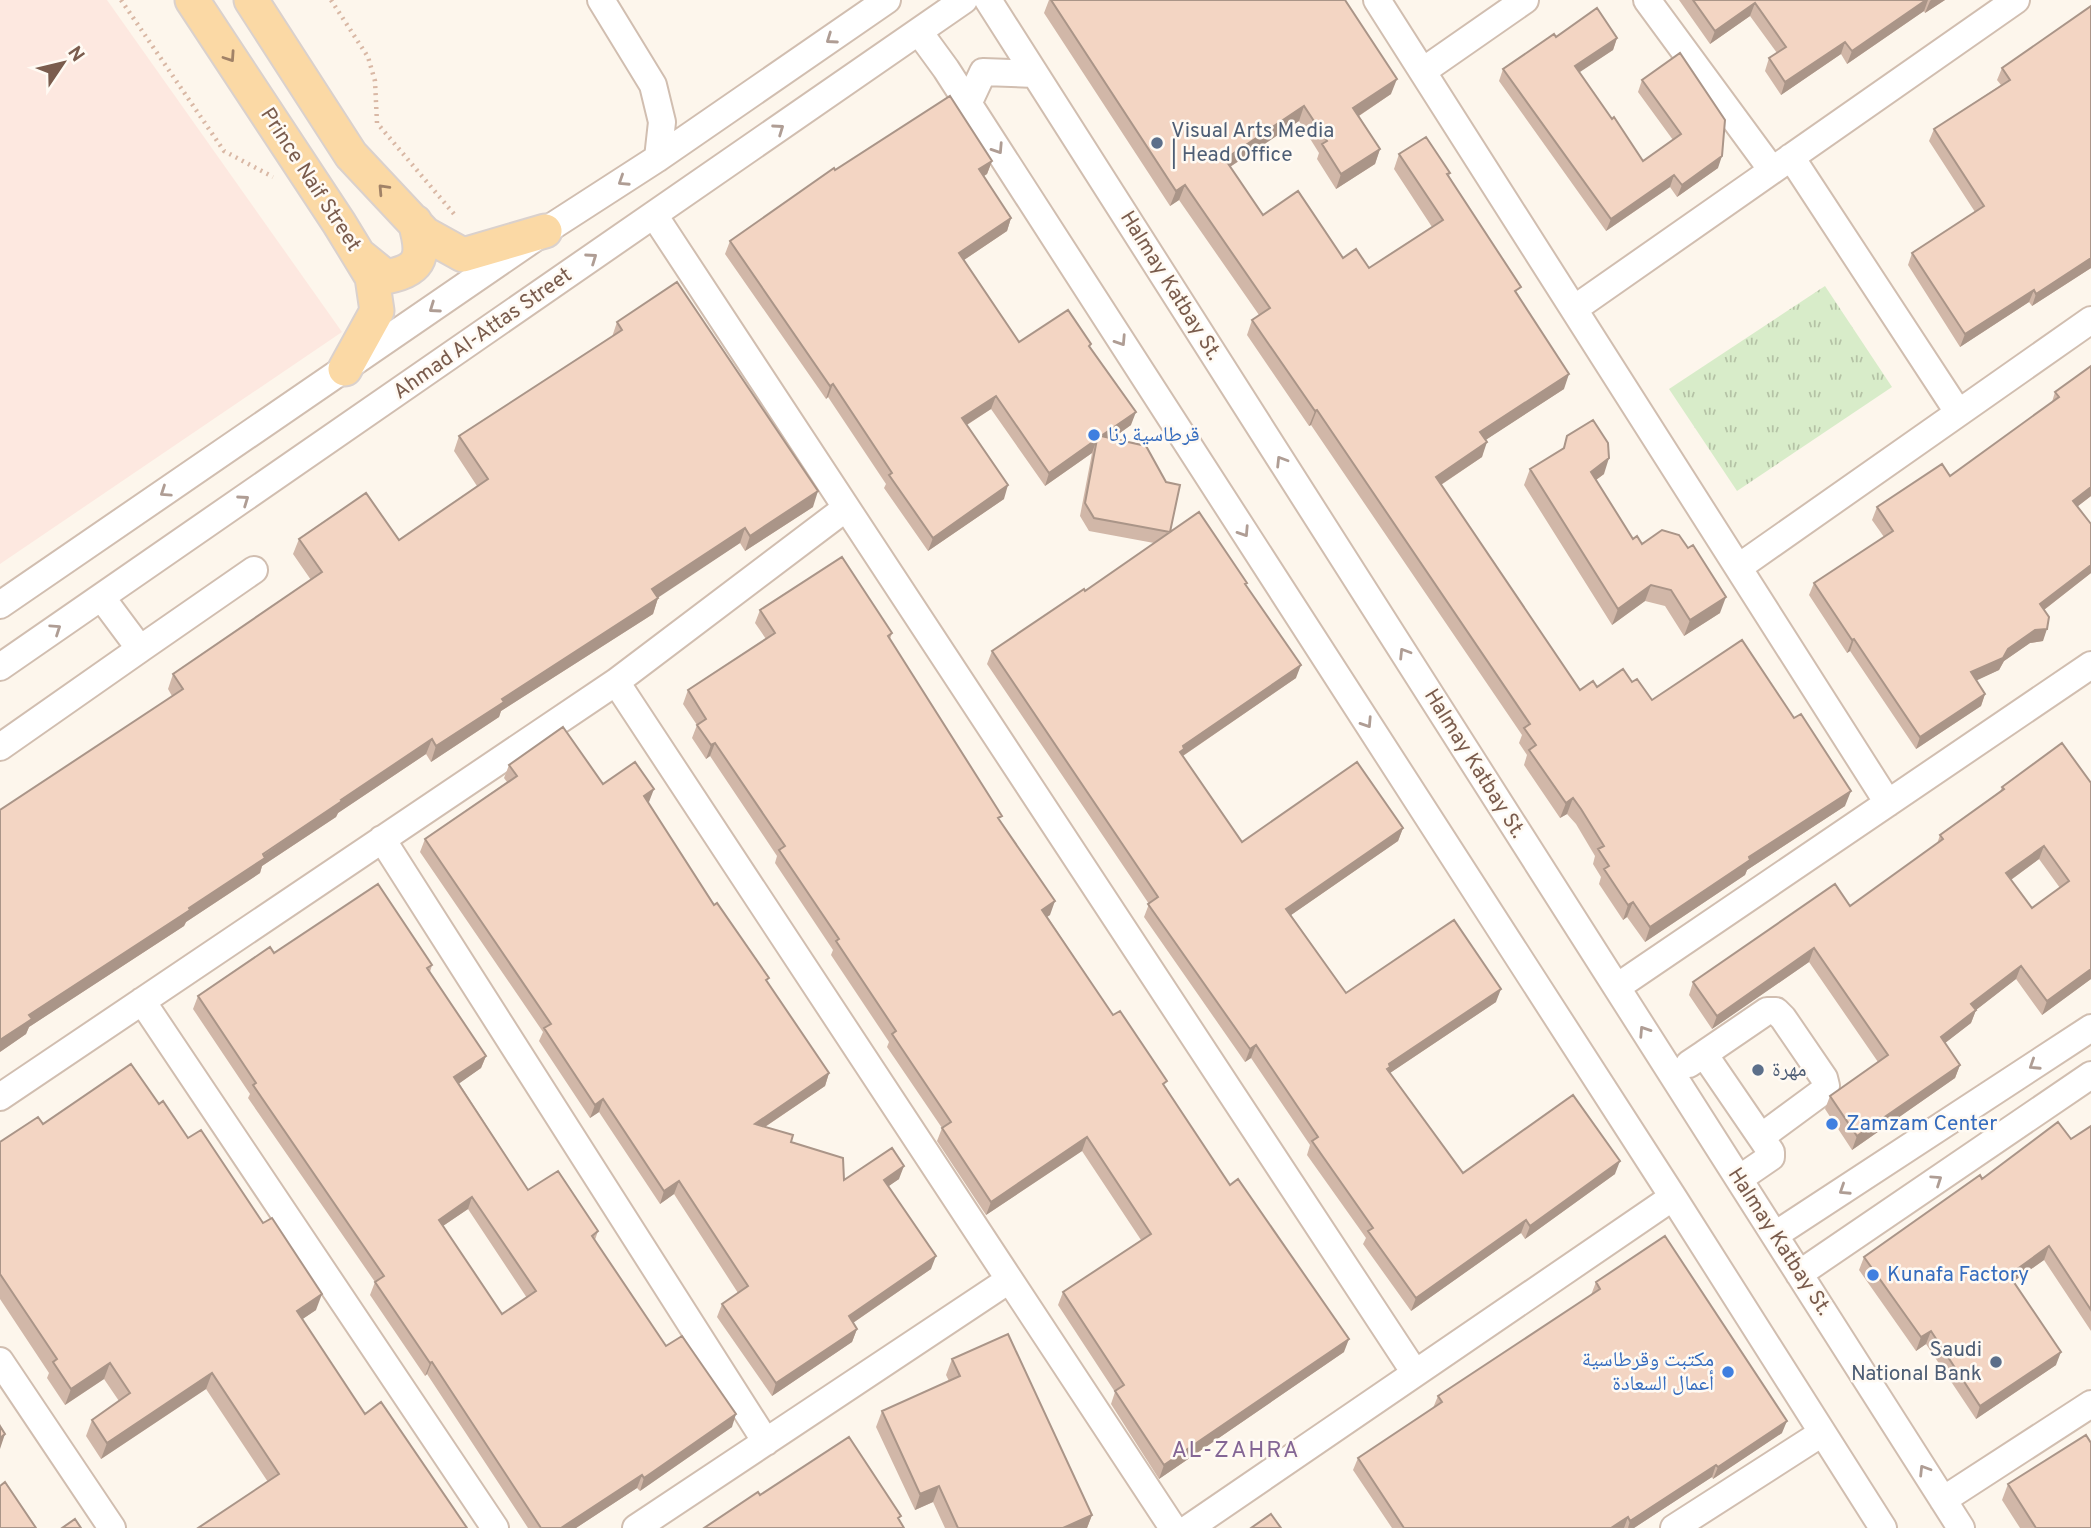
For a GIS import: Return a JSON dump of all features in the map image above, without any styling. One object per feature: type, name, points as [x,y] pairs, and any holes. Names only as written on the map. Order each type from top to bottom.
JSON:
[{"type":"main road","name":"Prince Naif Street","points":[[192,0],[340,223],[372,277],[377,311],[345,369]]},
{"type":"main road","points":[[251,0],[351,155],[425,233],[464,255],[545,232]]},
{"type":"main road","points":[[359,255],[386,277],[403,274],[418,260],[421,246],[415,222]]},
{"type":"street","points":[[601,0],[653,85],[662,122],[658,158]]},
{"type":"street","points":[[0,605],[887,0]]},
{"type":"street","name":"Ahmad Al-Attas Street","points":[[0,667],[964,0]]},
{"type":"street","name":"Halmay Katbay St.","points":[[988,0],[1961,1528]]},
{"type":"street","points":[[1377,0],[1888,803]]},
{"type":"street","points":[[1423,71],[1525,0]]},
{"type":"street","points":[[1647,0],[1782,164],[1958,412]]},
{"type":"street","points":[[1574,309],[2015,0]]},
{"type":"street","points":[[919,32],[1673,1197],[1883,1528]]},
{"type":"street","points":[[968,104],[983,72],[1035,74]]},
{"type":"street","points":[[654,215],[1415,1373]]},
{"type":"street","points":[[1738,567],[2091,320]]},
{"type":"street","points":[[0,1097],[616,682],[846,508]]},
{"type":"street","points":[[0,747],[254,570]]},
{"type":"street","points":[[102,598],[140,649]]},
{"type":"street","points":[[1617,987],[2091,665]]},
{"type":"street","points":[[616,682],[1172,1528]]},
{"type":"street","points":[[382,839],[766,1442]]},
{"type":"street","points":[[142,1002],[495,1528]]},
{"type":"street","points":[[1673,1075],[1767,1011],[1776,1011],[1824,1078],[1826,1086],[1822,1092],[1760,1138]]},
{"type":"street","points":[[1774,1235],[2091,1028]]},
{"type":"street","points":[[1704,1054],[1771,1152],[1771,1157],[1739,1179]]},
{"type":"street","points":[[1799,1274],[2091,1075]]},
{"type":"street","points":[[1705,1126],[1737,1103]]},
{"type":"street","points":[[1189,1528],[1673,1197]]},
{"type":"street","points":[[636,1528],[1009,1280]]},
{"type":"street","points":[[0,1361],[111,1528]]},
{"type":"street","points":[[1943,1500],[2091,1404]]},
{"type":"street","points":[[1674,1528],[1822,1433]]},
{"type":"path","points":[[121,0],[224,151],[285,183]]},
{"type":"path","points":[[331,0],[368,57],[374,81],[376,124],[462,224]]},
{"type":"shaded area","points":[[0,0],[107,0],[342,332],[0,564]]},
{"type":"green space","points":[[1825,286],[1892,387],[1737,491],[1669,389]]},
{"type":"building","points":[[1051,0],[1345,0],[1397,79],[1353,108],[1380,149],[1341,174],[1322,144],[1327,141],[1304,106],[1225,159],[1263,215],[1298,191],[1343,258],[1356,249],[1369,268],[1443,220],[1399,154],[1426,137],[1521,287],[1515,291],[1569,374],[1480,432],[1487,442],[1436,477],[1580,690],[1593,681],[1597,687],[1623,669],[1632,682],[1637,679],[1652,700],[1742,640],[1794,718],[1801,714],[1851,791],[1749,857],[1750,860],[1650,927],[1633,902],[1628,905],[1604,869],[1609,866],[1598,849],[1604,846],[1581,809],[1573,798],[1566,803],[1529,750],[1536,745],[1524,728],[1530,724],[1317,410],[1315,411],[1252,320],[1270,308],[1185,185],[1176,191]]},
{"type":"building","points":[[1693,0],[1926,0],[1852,51],[1845,42],[1785,82],[1769,58],[1786,47],[1755,3],[1715,31]]},
{"type":"building","points":[[2091,6],[2091,258],[2036,294],[2034,290],[1965,334],[1912,253],[1984,206],[1934,129],[2010,80],[2002,68]]},
{"type":"building","points":[[1597,8],[1617,38],[1575,66],[1643,161],[1681,134],[1642,80],[1680,53],[1725,120],[1722,156],[1682,185],[1674,175],[1611,219],[1503,69]]},
{"type":"building","points":[[950,96],[992,161],[979,169],[1011,218],[959,253],[1019,342],[1068,310],[1091,344],[1089,346],[1136,412],[1101,436],[1146,446],[1166,482],[1180,485],[1170,532],[1094,518],[1085,503],[1097,439],[1049,473],[996,396],[962,418],[1008,485],[933,538],[889,475],[892,473],[833,384],[830,386],[730,241],[834,168],[835,170]]},
{"type":"building","points":[[677,282],[818,491],[750,536],[745,528],[652,589],[658,598],[502,699],[504,702],[436,746],[432,739],[341,800],[263,854],[265,858],[189,908],[190,910],[29,1015],[32,1019],[0,1040],[0,810],[183,689],[173,674],[322,572],[299,539],[366,493],[399,540],[488,479],[459,436],[622,330],[617,322]]},
{"type":"building","points":[[2091,366],[2091,487],[2073,501],[2091,524],[2091,565],[2040,604],[2049,617],[2047,629],[2035,630],[2008,649],[2003,658],[1971,672],[1985,694],[1920,737],[1814,583],[1893,531],[1877,507],[1942,464],[1950,476],[2059,397],[2055,392]]},
{"type":"building","points":[[1593,420],[1608,443],[1609,458],[1591,472],[1633,539],[1637,536],[1642,544],[1662,530],[1679,535],[1688,548],[1693,545],[1726,597],[1690,620],[1671,590],[1651,585],[1618,609],[1530,469],[1564,448],[1567,436]]},
{"type":"building","points":[[1199,512],[1301,665],[1183,746],[1184,749],[1180,752],[1242,842],[1357,762],[1403,828],[1286,909],[1346,993],[1454,920],[1501,989],[1389,1064],[1387,1069],[1463,1173],[1573,1095],[1620,1161],[1530,1226],[1526,1220],[1416,1298],[1368,1231],[1373,1228],[1312,1141],[1318,1137],[1256,1045],[1250,1049],[1148,904],[1158,897],[992,651]]},
{"type":"building","points":[[842,557],[892,633],[888,636],[1002,816],[998,818],[1055,901],[1042,910],[1113,1015],[1120,1011],[1167,1081],[1163,1084],[1230,1185],[1238,1179],[1349,1339],[1164,1465],[1115,1391],[1124,1385],[1063,1292],[1151,1234],[1087,1137],[991,1202],[942,1128],[951,1122],[892,1034],[896,1031],[836,941],[839,939],[779,850],[785,846],[715,743],[711,745],[697,725],[706,719],[688,690],[775,633],[760,610]]},
{"type":"building","points":[[563,727],[603,784],[635,762],[654,789],[644,796],[714,905],[717,903],[769,978],[766,980],[829,1073],[755,1124],[793,1135],[791,1142],[843,1158],[844,1180],[892,1148],[904,1166],[884,1180],[936,1256],[849,1316],[857,1329],[776,1383],[722,1304],[748,1286],[679,1181],[664,1191],[603,1099],[595,1105],[544,1028],[551,1024],[425,839],[517,776],[509,765]]},
{"type":"building","points":[[2062,743],[2091,783],[2091,969],[2047,1001],[2021,966],[1971,1004],[1976,1010],[1941,1037],[1960,1065],[1857,1136],[1830,1096],[1888,1055],[1814,948],[1717,1016],[1693,982],[1835,884],[1850,906],[1943,839],[1940,835],[2004,789],[2002,787]],"holes":[[[2044,846],[2069,881],[2032,908],[2006,873]]]},
{"type":"building","points":[[378,884],[432,965],[427,968],[486,1056],[454,1077],[528,1190],[558,1171],[598,1231],[592,1236],[666,1346],[682,1336],[736,1414],[644,1478],[642,1475],[561,1528],[541,1528],[432,1362],[430,1363],[375,1282],[384,1276],[253,1085],[256,1083],[198,996],[270,947],[274,953]],"holes":[[[472,1197],[536,1291],[502,1314],[439,1220]]]},
{"type":"building","points":[[131,1064],[159,1104],[163,1101],[188,1138],[201,1130],[263,1223],[272,1218],[322,1294],[297,1311],[365,1414],[381,1402],[467,1528],[198,1528],[279,1474],[212,1373],[107,1443],[92,1420],[130,1393],[110,1363],[71,1389],[53,1362],[57,1359],[0,1274],[0,1142],[38,1117],[43,1124]]},
{"type":"building","points":[[2058,1122],[2071,1139],[2091,1126],[2091,1310],[2049,1246],[2009,1275],[2061,1352],[1980,1406],[1931,1331],[1921,1337],[1864,1257],[1980,1175],[1982,1179]]},
{"type":"building","points":[[1665,1236],[1787,1421],[1630,1521],[1628,1517],[1611,1528],[1404,1528],[1358,1458],[1442,1402],[1438,1396],[1600,1289],[1596,1282]]},
{"type":"building","points":[[1008,1334],[1092,1515],[1063,1528],[958,1528],[939,1486],[920,1494],[882,1411],[960,1376],[952,1359]]},
{"type":"building","points":[[2086,1435],[2091,1443],[2091,1528],[2036,1528],[2008,1484]]},
{"type":"building","points":[[849,1437],[901,1516],[898,1518],[904,1528],[704,1528],[758,1492],[760,1495]]},
{"type":"building","points":[[5,1482],[36,1528],[0,1528],[0,1486]]},
{"type":"building","points":[[1271,1514],[1281,1528],[1251,1528]]},
{"type":"building","points":[[75,1519],[81,1528],[62,1528]]},
{"type":"place","name":"Visual Arts Media | Head Office","points":[[1157,143]]},
{"type":"place","name":"قرطاسية رنا","points":[[1094,435]]},
{"type":"place","name":"مهرة","points":[[1758,1070]]},
{"type":"place","name":"Zamzam Center","points":[[1832,1124]]},
{"type":"place","name":"Kunafa Factory","points":[[1873,1275]]},
{"type":"place","name":"Saudi National Bank","points":[[1996,1362]]},
{"type":"place","name":"مكتبت وقرطاسية أعمال السعادة","points":[[1728,1372]]},
{"type":"district","name":"AL-ZAHRA","points":[[1236,1451]]}]
